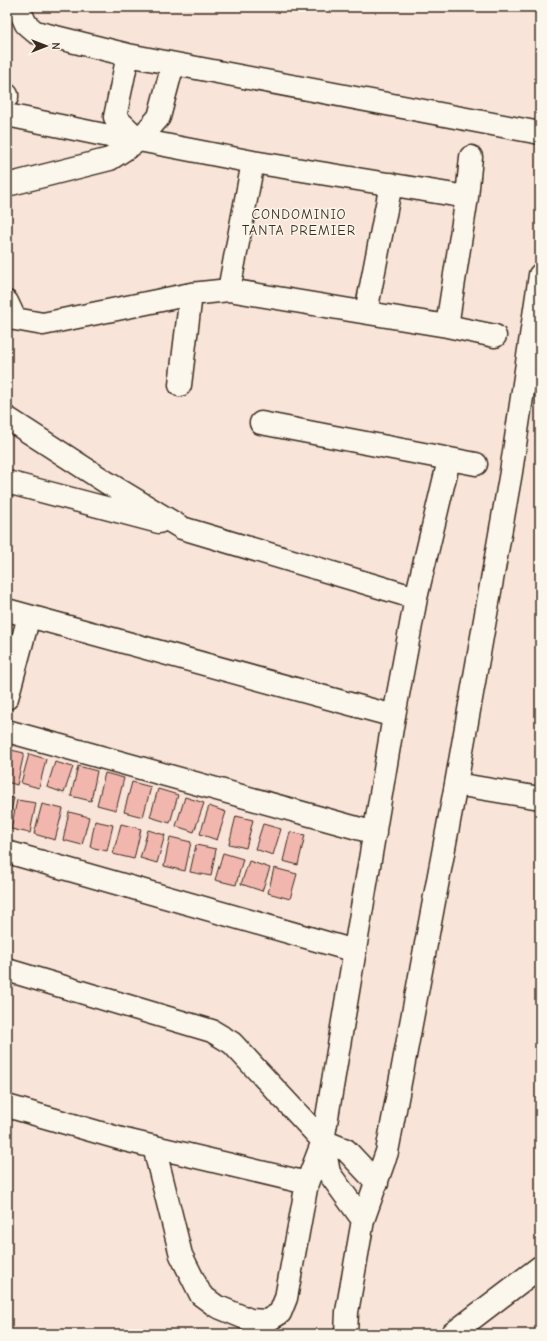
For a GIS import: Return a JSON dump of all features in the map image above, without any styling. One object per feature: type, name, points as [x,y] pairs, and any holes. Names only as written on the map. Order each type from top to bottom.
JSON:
[{"type":"street","points":[[18,7],[26,24],[34,32],[128,55],[540,133]]},
{"type":"street","points":[[128,55],[115,117],[138,140]]},
{"type":"street","points":[[7,185],[110,159],[138,140],[159,117],[173,64]]},
{"type":"street","points":[[7,115],[109,136],[138,140],[253,162],[468,197]]},
{"type":"street","points":[[447,326],[468,197],[471,157]]},
{"type":"street","points":[[229,290],[253,162]]},
{"type":"street","points":[[366,312],[391,184]]},
{"type":"street","points":[[346,1334],[347,1312],[363,1220],[387,1152],[456,784],[511,472],[540,275]]},
{"type":"street","points":[[7,302],[15,320],[43,324],[191,294],[229,290],[447,326],[495,336]]},
{"type":"street","points":[[180,385],[191,294]]},
{"type":"street","points":[[7,418],[106,482],[182,528]]},
{"type":"street","points":[[261,423],[476,464]]},
{"type":"street","points":[[154,1147],[181,1255],[201,1295],[216,1306],[250,1320],[267,1321],[280,1313],[286,1298],[307,1182],[323,1141],[394,716],[416,598],[449,460]]},
{"type":"street","points":[[7,482],[182,528],[416,598]]},
{"type":"street","points":[[7,610],[394,716]]},
{"type":"street","points":[[7,698],[29,616]]},
{"type":"street","points":[[7,731],[375,833]]},
{"type":"street","points":[[456,784],[540,798]]},
{"type":"street","points":[[7,852],[355,951]]},
{"type":"street","points":[[7,970],[212,1031],[232,1043],[323,1141],[346,1150],[376,1183]]},
{"type":"street","points":[[7,1106],[154,1147],[307,1182]]},
{"type":"street","points":[[323,1141],[329,1173],[363,1220]]},
{"type":"street","points":[[452,1334],[539,1269]]},
{"type":"building","points":[[7,749],[24,753],[17,785],[7,782]]},
{"type":"building","points":[[29,754],[46,759],[39,788],[21,783]]},
{"type":"building","points":[[55,762],[73,767],[64,793],[47,787]]},
{"type":"building","points":[[78,766],[97,771],[91,801],[71,796]]},
{"type":"building","points":[[105,773],[124,778],[116,810],[97,805]]},
{"type":"building","points":[[132,782],[151,787],[143,817],[124,812]]},
{"type":"building","points":[[158,789],[178,795],[170,823],[150,817]]},
{"type":"building","points":[[7,797],[14,798],[7,827]]},
{"type":"building","points":[[185,797],[204,803],[194,832],[176,826]]},
{"type":"building","points":[[17,800],[36,803],[30,833],[11,829]]},
{"type":"building","points":[[42,804],[63,809],[55,840],[34,834]]},
{"type":"building","points":[[209,806],[226,812],[217,840],[200,834]]},
{"type":"building","points":[[69,812],[89,817],[82,845],[63,840]]},
{"type":"building","points":[[236,816],[253,820],[246,848],[229,844]]},
{"type":"building","points":[[95,821],[113,825],[107,851],[90,847]]},
{"type":"building","points":[[121,824],[141,829],[134,859],[113,854]]},
{"type":"building","points":[[263,824],[281,829],[273,855],[255,849]]},
{"type":"building","points":[[148,830],[165,835],[157,863],[140,858]]},
{"type":"building","points":[[290,832],[305,835],[298,865],[283,861]]},
{"type":"building","points":[[170,837],[191,842],[185,871],[164,866]]},
{"type":"building","points":[[196,845],[216,849],[211,876],[190,872]]},
{"type":"building","points":[[223,853],[243,859],[236,885],[215,880]]},
{"type":"building","points":[[249,861],[270,868],[262,891],[241,884]]},
{"type":"building","points":[[274,868],[297,874],[290,899],[268,893]]},
{"type":"district","name":"CONDOMINIO TANTA PREMIER","points":[[299,222]]}]
